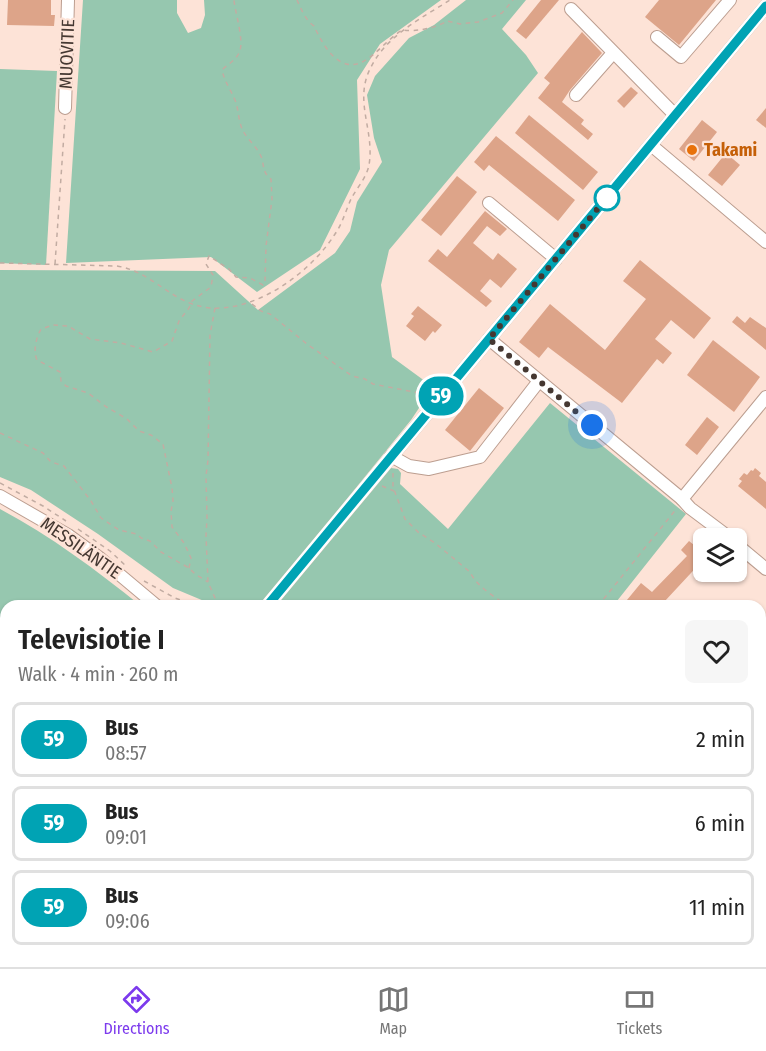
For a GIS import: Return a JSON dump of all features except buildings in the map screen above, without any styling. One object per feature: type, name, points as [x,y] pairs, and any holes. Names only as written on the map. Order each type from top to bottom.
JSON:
[{"type":"street","name":"MUOVITIE","points":[[65,108],[69,0]]},
{"type":"street","points":[[657,37],[681,57],[730,0]]},
{"type":"street","points":[[272,600],[766,6]]},
{"type":"street","points":[[571,9],[675,115]]},
{"type":"street","points":[[576,95],[614,53]]},
{"type":"street","points":[[651,145],[766,242]]},
{"type":"street","points":[[489,203],[556,259]]},
{"type":"street","points":[[489,339],[717,528]]},
{"type":"street","points":[[389,459],[409,466],[429,469],[480,457],[538,381]]},
{"type":"street","points":[[682,499],[766,398]]},
{"type":"street","name":"MESSILÄNTIE","points":[[0,496],[76,541],[150,600]]},
{"type":"street","points":[[747,553],[766,569]]},
{"type":"path","points":[[189,568],[191,558],[184,543],[172,527],[172,488],[163,444],[151,435],[139,431],[127,419],[88,393],[66,386],[61,381],[60,372],[38,360],[35,352],[41,329],[56,325],[71,327],[90,339],[121,343],[153,352],[172,340],[179,321],[190,304],[211,287],[213,275],[207,264],[209,256],[230,269],[236,277],[250,278],[263,285],[265,282],[266,246],[272,199],[271,179],[266,176],[262,158],[244,132],[237,113],[236,102],[228,90],[222,70],[232,63],[241,51],[234,0]]},
{"type":"path","points":[[297,0],[310,24],[334,58],[347,64],[362,62],[394,35],[450,0]]},
{"type":"path","points":[[0,263],[130,268],[190,304],[228,308],[251,303],[285,283],[310,263],[328,244],[337,231],[351,198],[369,169],[370,157],[363,89],[372,65],[380,52],[404,30],[419,30],[441,25],[447,21],[460,24],[478,22],[502,13],[513,0]]},
{"type":"path","points":[[374,54],[380,52]]},
{"type":"path","points":[[55,265],[65,108]]},
{"type":"path","points":[[251,303],[261,311],[270,314],[352,376],[365,379],[373,384],[420,392],[438,400]]},
{"type":"path","points":[[215,308],[210,335],[206,476],[208,582],[215,598]]},
{"type":"path","points":[[0,434],[43,453],[51,462],[64,466],[101,518],[119,530],[137,534],[150,541],[161,552],[208,582]]},
{"type":"path","points":[[389,459],[394,480],[393,487],[402,513],[413,527],[470,572],[472,578],[497,600]]},
{"type":"path","points":[[370,481],[396,491]]},
{"type":"path","points":[[603,600],[666,524],[682,499]]},
{"type":"green space","points":[[83,0],[177,0],[177,13],[188,33],[201,28],[205,15],[204,0],[441,0],[380,44],[357,80],[360,169],[320,250],[257,292],[211,257],[66,263]]},
{"type":"green space","points":[[466,0],[526,0],[502,29],[526,55],[538,73],[389,250],[381,285],[392,357],[433,387],[411,420],[265,600],[202,600],[173,588],[98,534],[31,490],[0,477],[0,270],[215,271],[258,310],[335,253],[350,231],[357,202],[382,162],[374,138],[367,95],[375,76],[409,38],[434,25]]},
{"type":"green space","points":[[0,69],[57,71],[46,265],[0,263]]},
{"type":"green space","points":[[550,403],[686,514],[618,600],[281,600],[391,468],[398,469],[401,473],[400,484],[448,529]]},
{"type":"green space","points":[[0,509],[73,554],[133,600],[0,600]]},
{"type":"bus line","name":"59","points":[[272,600],[766,6]]},
{"type":"place","name":"Takami","points":[[692,150]]},
{"type":"route","points":[[592,425],[489,339],[610,194],[607,198]]}]
